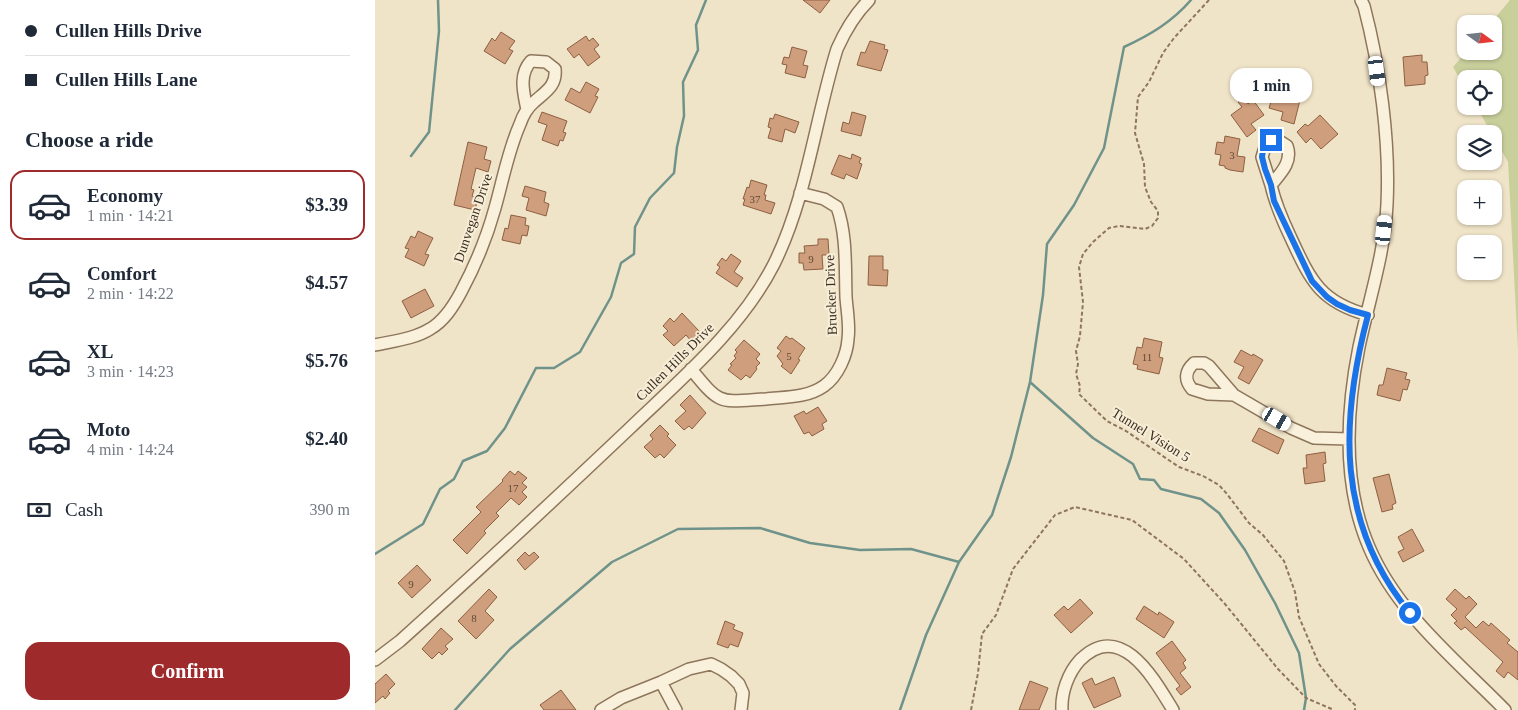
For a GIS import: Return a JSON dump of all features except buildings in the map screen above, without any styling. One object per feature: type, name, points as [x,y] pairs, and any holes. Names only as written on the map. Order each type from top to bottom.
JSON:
[{"type":"street","name":"Cullen Hills Drive","points":[[375,660],[400,641],[544,510],[691,369],[738,319],[757,292],[777,257],[790,226],[837,49],[856,15],[869,0]]},
{"type":"street","points":[[1361,0],[1375,53],[1383,124],[1387,204],[1384,230],[1368,315],[1359,346],[1355,377],[1349,439],[1352,492],[1362,529],[1378,566],[1402,604],[1505,710]]},
{"type":"street","name":"Dunvegan Drive","points":[[375,345],[413,336],[428,330],[442,321],[455,302],[482,247],[512,142],[527,110]]},
{"type":"street","points":[[1271,185],[1274,201],[1312,281],[1327,297],[1337,304],[1368,315]]},
{"type":"street","name":"Brucker Drive","points":[[691,369],[711,394],[728,402],[799,396],[813,393],[826,385],[837,371],[845,353],[848,339],[842,223],[837,206],[800,193]]},
{"type":"street","points":[[1234,395],[1291,428],[1314,438],[1349,439]]},
{"type":"street","points":[[1062,710],[1067,681],[1078,663],[1091,651],[1113,646],[1127,652],[1140,662],[1153,678],[1173,710]]},
{"type":"street","points":[[601,710],[621,698],[689,669],[711,664],[721,668],[739,684],[743,693],[741,710]]},
{"type":"street","points":[[661,682],[676,710]]},
{"type":"path","name":"Tunnel Vision 5","points":[[1209,0],[1174,38],[1163,53],[1149,82],[1138,97],[1135,133],[1144,164],[1145,187],[1151,202],[1158,211],[1159,218],[1153,226],[1145,229],[1119,226],[1109,228],[1083,254],[1079,267],[1083,302],[1081,336],[1076,351],[1078,364],[1076,374],[1080,386],[1079,394],[1107,421],[1126,431],[1179,467],[1203,476],[1219,485],[1249,523],[1263,535],[1284,561],[1295,592],[1299,617],[1319,664],[1336,686],[1355,705],[1355,710]]},
{"type":"path","points":[[971,710],[978,673],[982,634],[996,615],[1013,569],[1055,516],[1075,507],[1132,520],[1184,559],[1225,604],[1278,669],[1306,698],[1334,710]]},
{"type":"green space","points":[[1510,0],[1518,0],[1518,350],[1508,162],[1502,151],[1502,125],[1487,125],[1481,115],[1502,115],[1502,70],[1457,70],[1457,74],[1453,67],[1459,60],[1503,60],[1503,15],[1498,15]]},
{"type":"waterway","points":[[411,156],[429,132],[439,31],[438,0]]},
{"type":"waterway","points":[[375,554],[423,524],[440,489],[454,479],[463,461],[487,451],[505,428],[536,368],[554,368],[580,352],[611,297],[621,263],[634,254],[635,227],[650,198],[674,173],[677,147],[684,116],[683,82],[698,50],[696,25],[706,0]]},
{"type":"waterway","points":[[900,710],[926,635],[959,562],[992,515],[1011,457],[1030,382],[1043,295],[1047,244],[1074,205],[1104,148],[1124,47],[1160,27],[1191,0]]},
{"type":"waterway","points":[[1030,382],[1093,438],[1133,464],[1140,479],[1154,480],[1161,489],[1201,499],[1219,513],[1245,550],[1275,603],[1299,653],[1306,698],[1304,710]]},
{"type":"waterway","points":[[455,710],[510,649],[612,562],[678,529],[760,528],[810,543],[860,550],[911,549],[959,562]]},
{"type":"route","points":[[1271,140],[1266,144],[1262,157],[1274,201],[1312,281],[1327,297],[1337,304],[1368,315],[1359,346],[1351,408],[1349,439],[1352,492],[1362,529],[1378,566],[1389,585],[1410,613]]}]
